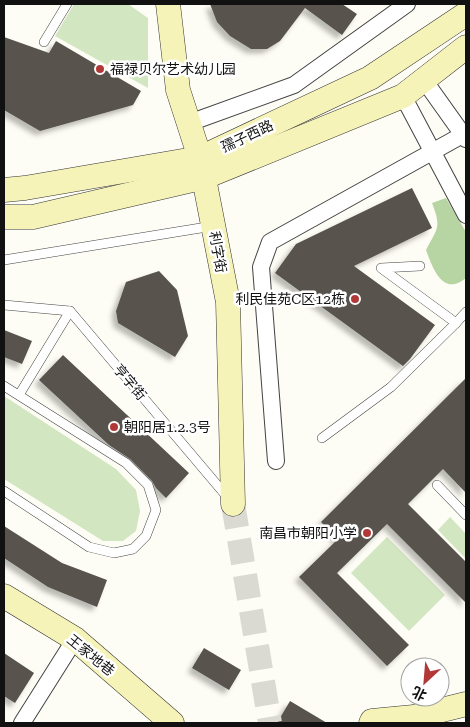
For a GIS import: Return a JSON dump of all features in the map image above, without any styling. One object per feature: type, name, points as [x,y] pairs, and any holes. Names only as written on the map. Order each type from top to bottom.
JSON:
[{"type":"main road","name":"利字街","points":[[168,4],[178,90],[202,168],[228,302],[234,504]]},
{"type":"main road","name":"孺子西路","points":[[4,190],[202,168],[370,78],[466,14]]},
{"type":"main road","name":"孺子西路","points":[[4,217],[33,216],[202,168],[403,96],[466,47]]},
{"type":"main road","name":"王家地巷","points":[[4,596],[75,639],[172,723]]},
{"type":"main road","points":[[371,723],[372,721],[414,717],[466,704]]},
{"type":"street","points":[[189,123],[294,85],[407,4]]},
{"type":"street","points":[[276,461],[261,267],[270,242],[432,151],[465,135],[424,80]]},
{"type":"street","points":[[403,96],[466,215]]},
{"type":"street","points":[[22,723],[75,639]]},
{"type":"lane","points":[[44,42],[67,4]]},
{"type":"lane","points":[[4,260],[214,226]]},
{"type":"lane","points":[[420,266],[381,268],[456,323]]},
{"type":"lane","points":[[4,305],[70,311],[19,395]]},
{"type":"lane","name":"亨字街","points":[[70,311],[234,504]]},
{"type":"lane","points":[[322,438],[391,387],[466,312]]},
{"type":"lane","points":[[4,386],[126,464],[148,486],[156,510],[146,536],[133,549],[114,553],[89,547],[4,491]]},
{"type":"lane","points":[[437,485],[466,515]]},
{"type":"green space","points":[[74,4],[128,4],[148,18],[148,88],[55,36]]},
{"type":"green space","points":[[446,198],[466,232],[466,278],[458,283],[451,284],[440,278],[426,250],[437,228],[437,218],[432,203]]},
{"type":"green space","points":[[4,396],[116,469],[136,490],[140,511],[136,531],[123,541],[103,541],[4,479]]},
{"type":"green space","points":[[450,517],[466,534],[466,559],[438,530]]},
{"type":"green space","points":[[387,537],[445,595],[409,631],[351,573]]},
{"type":"building","points":[[210,4],[342,4],[357,14],[342,35],[305,8],[280,41],[267,49],[251,49],[230,36],[217,22]]},
{"type":"building","points":[[4,37],[49,53],[56,41],[141,91],[133,105],[40,131],[4,110]]},
{"type":"building","name":"利民佳苑C区12栋","points":[[412,188],[432,228],[354,266],[435,325],[403,366],[275,273],[296,244]]},
{"type":"building","points":[[159,271],[177,290],[188,336],[175,357],[118,323],[116,311],[126,282]]},
{"type":"building","points":[[4,330],[32,341],[22,364],[4,357]]},
{"type":"building","name":"朝阳居1.2.3号","points":[[63,355],[189,473],[166,498],[130,459],[109,445],[39,380]]},
{"type":"building","points":[[466,378],[466,493],[443,469],[408,504],[466,562],[466,603],[387,524],[337,573],[409,645],[387,666],[299,577],[338,539],[321,522]]},
{"type":"building","points":[[4,526],[62,563],[107,580],[97,607],[48,587],[4,558]]},
{"type":"building","points":[[204,648],[241,670],[229,690],[192,668]]},
{"type":"building","points":[[4,653],[34,673],[15,703],[4,696]]},
{"type":"building","points":[[290,701],[327,723],[277,723]]},
{"type":"tunnel","points":[[233,504],[270,723]]},
{"type":"place","name":"福禄贝尔艺术幼儿园","points":[[100,69]]},
{"type":"place","name":"利民佳苑C区12栋","points":[[355,299]]},
{"type":"place","name":"朝阳居1.2.3号","points":[[114,427]]},
{"type":"place","name":"南昌市朝阳小学","points":[[367,533]]}]
